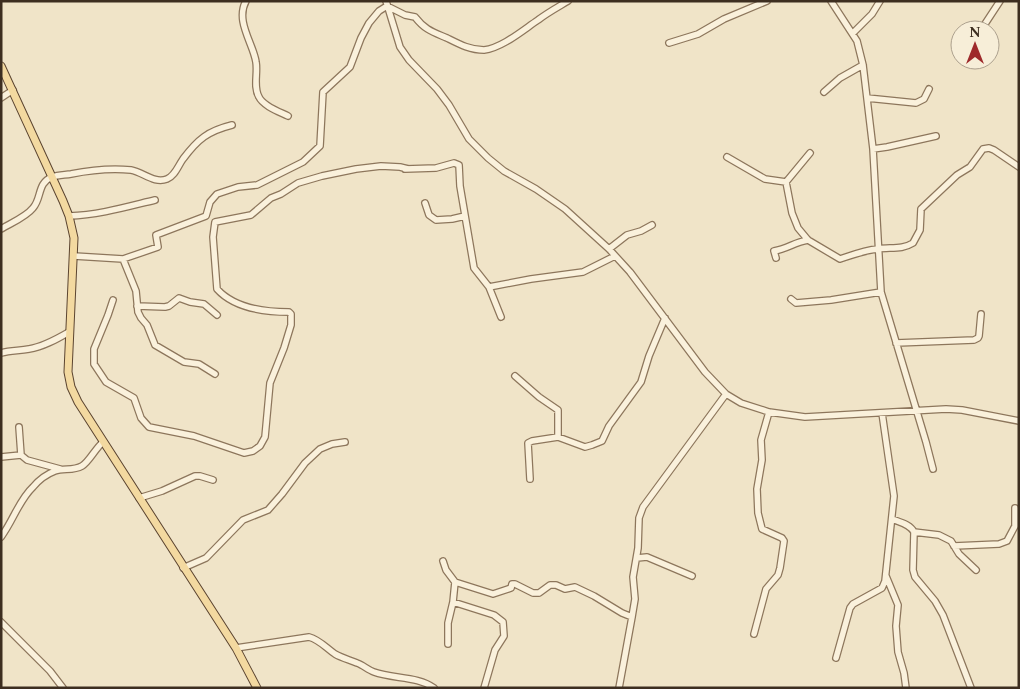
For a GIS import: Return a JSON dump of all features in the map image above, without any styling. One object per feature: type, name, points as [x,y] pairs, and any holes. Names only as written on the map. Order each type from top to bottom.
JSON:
[{"type":"main road","points":[[1,66],[69,216],[74,238],[68,372],[71,386],[78,402],[102,442],[236,648],[257,688]]},
{"type":"street","points":[[246,1],[243,12],[244,26],[256,60],[259,99],[288,116]]},
{"type":"street","points":[[387,3],[405,15],[416,17],[423,27],[431,32],[468,48],[483,50],[492,48],[527,30],[536,21],[568,1]]},
{"type":"street","points":[[669,43],[698,34],[767,1]]},
{"type":"street","points":[[830,1],[853,33],[863,65],[872,149],[881,292],[932,469]]},
{"type":"street","points":[[853,33],[872,14],[880,1]]},
{"type":"street","points":[[988,20],[1000,1]]},
{"type":"street","points":[[74,256],[123,259],[158,247],[156,235],[207,214],[210,202],[217,194],[238,187],[257,185],[302,162],[320,146],[323,92],[350,67],[368,23],[387,3]]},
{"type":"street","points":[[387,3],[400,48],[408,60],[437,89],[469,139],[504,171],[566,209],[609,249],[630,272],[705,372],[726,394],[741,403],[769,412],[805,417],[962,410],[1019,421]]},
{"type":"street","points":[[824,92],[840,78],[863,65]]},
{"type":"street","points":[[867,98],[916,103],[924,99],[929,89]]},
{"type":"street","points":[[1,98],[13,90]]},
{"type":"street","points":[[1,228],[32,210],[36,205],[42,185],[52,177],[109,169],[132,170],[156,180],[164,180],[173,175],[188,154],[209,132],[232,125]]},
{"type":"street","points":[[872,149],[936,136]]},
{"type":"street","points":[[786,182],[794,222],[808,240],[840,259],[878,248],[902,248],[913,243],[920,230],[922,209],[957,175],[970,167],[983,149],[989,148],[994,150],[1019,167]]},
{"type":"street","points":[[786,182],[810,153]]},
{"type":"street","points":[[727,157],[764,179],[786,182]]},
{"type":"street","points":[[400,169],[436,168],[454,163],[459,165],[460,186],[474,268],[489,287],[501,317]]},
{"type":"street","points":[[213,225],[218,221],[251,216],[270,198],[281,194],[298,183],[322,176],[381,166],[408,169]]},
{"type":"street","points":[[69,216],[86,215],[155,200]]},
{"type":"street","points":[[425,203],[429,215],[436,220],[466,216]]},
{"type":"street","points":[[201,218],[213,225]]},
{"type":"street","points":[[609,249],[627,235],[641,231],[652,224]]},
{"type":"street","points":[[112,300],[94,349],[94,364],[106,382],[134,398],[141,418],[149,426],[194,436],[236,452],[248,453],[260,446],[265,437],[270,382],[284,348],[291,325],[291,314],[289,312],[256,310],[217,289],[213,225]]},
{"type":"street","points":[[776,258],[774,251],[789,248],[796,242],[808,240]]},
{"type":"street","points":[[489,287],[583,272],[615,256]]},
{"type":"street","points":[[123,259],[136,291],[140,318],[147,325],[158,348],[184,362],[199,364],[215,374]]},
{"type":"street","points":[[791,299],[796,303],[831,300],[881,292]]},
{"type":"street","points":[[137,306],[165,307],[183,298],[190,302],[204,304],[217,315]]},
{"type":"street","points":[[896,344],[974,340],[979,336],[981,314]]},
{"type":"street","points":[[530,479],[528,444],[532,441],[558,437],[585,446],[592,446],[602,441],[609,426],[641,382],[649,356],[665,318]]},
{"type":"street","points":[[2,352],[29,349],[43,345],[69,332]]},
{"type":"street","points":[[515,376],[539,397],[558,410],[558,437]]},
{"type":"street","points":[[619,688],[635,599],[633,576],[639,518],[643,507],[726,394]]},
{"type":"street","points":[[754,634],[766,589],[778,575],[784,552],[784,541],[782,538],[762,529],[758,513],[758,479],[763,455],[761,440],[769,412]]},
{"type":"street","points":[[836,658],[850,608],[853,604],[882,588],[886,576],[892,519],[893,487],[882,413]]},
{"type":"street","points":[[19,427],[21,455]]},
{"type":"street","points":[[1,537],[11,524],[22,502],[32,488],[55,471],[81,466],[102,442]]},
{"type":"street","points":[[183,568],[206,558],[243,520],[268,510],[306,463],[320,449],[332,444],[345,442]]},
{"type":"street","points":[[1,457],[21,455],[27,460],[62,470]]},
{"type":"street","points":[[139,498],[162,491],[195,476],[213,480]]},
{"type":"street","points":[[954,546],[999,544],[1007,541],[1015,526],[1015,508]]},
{"type":"street","points":[[892,519],[902,522],[914,532],[939,535],[951,541],[960,554],[976,570]]},
{"type":"street","points":[[914,532],[913,570],[915,577],[943,614],[971,688]]},
{"type":"street","points":[[636,558],[647,557],[692,576]]},
{"type":"street","points":[[443,561],[446,570],[455,582],[494,594],[511,588],[512,584],[533,593],[539,593],[550,585],[556,585],[565,590],[575,587],[632,617]]},
{"type":"street","points":[[886,576],[898,605],[896,626],[898,652],[904,672],[906,688]]},
{"type":"street","points":[[448,644],[448,622],[454,602],[455,582]]},
{"type":"street","points":[[454,602],[494,615],[503,622],[504,636],[495,650],[484,688]]},
{"type":"street","points":[[1,622],[50,671],[63,688]]},
{"type":"street","points":[[236,648],[309,637],[315,639],[336,655],[374,672],[395,678],[428,683],[434,688]]}]
